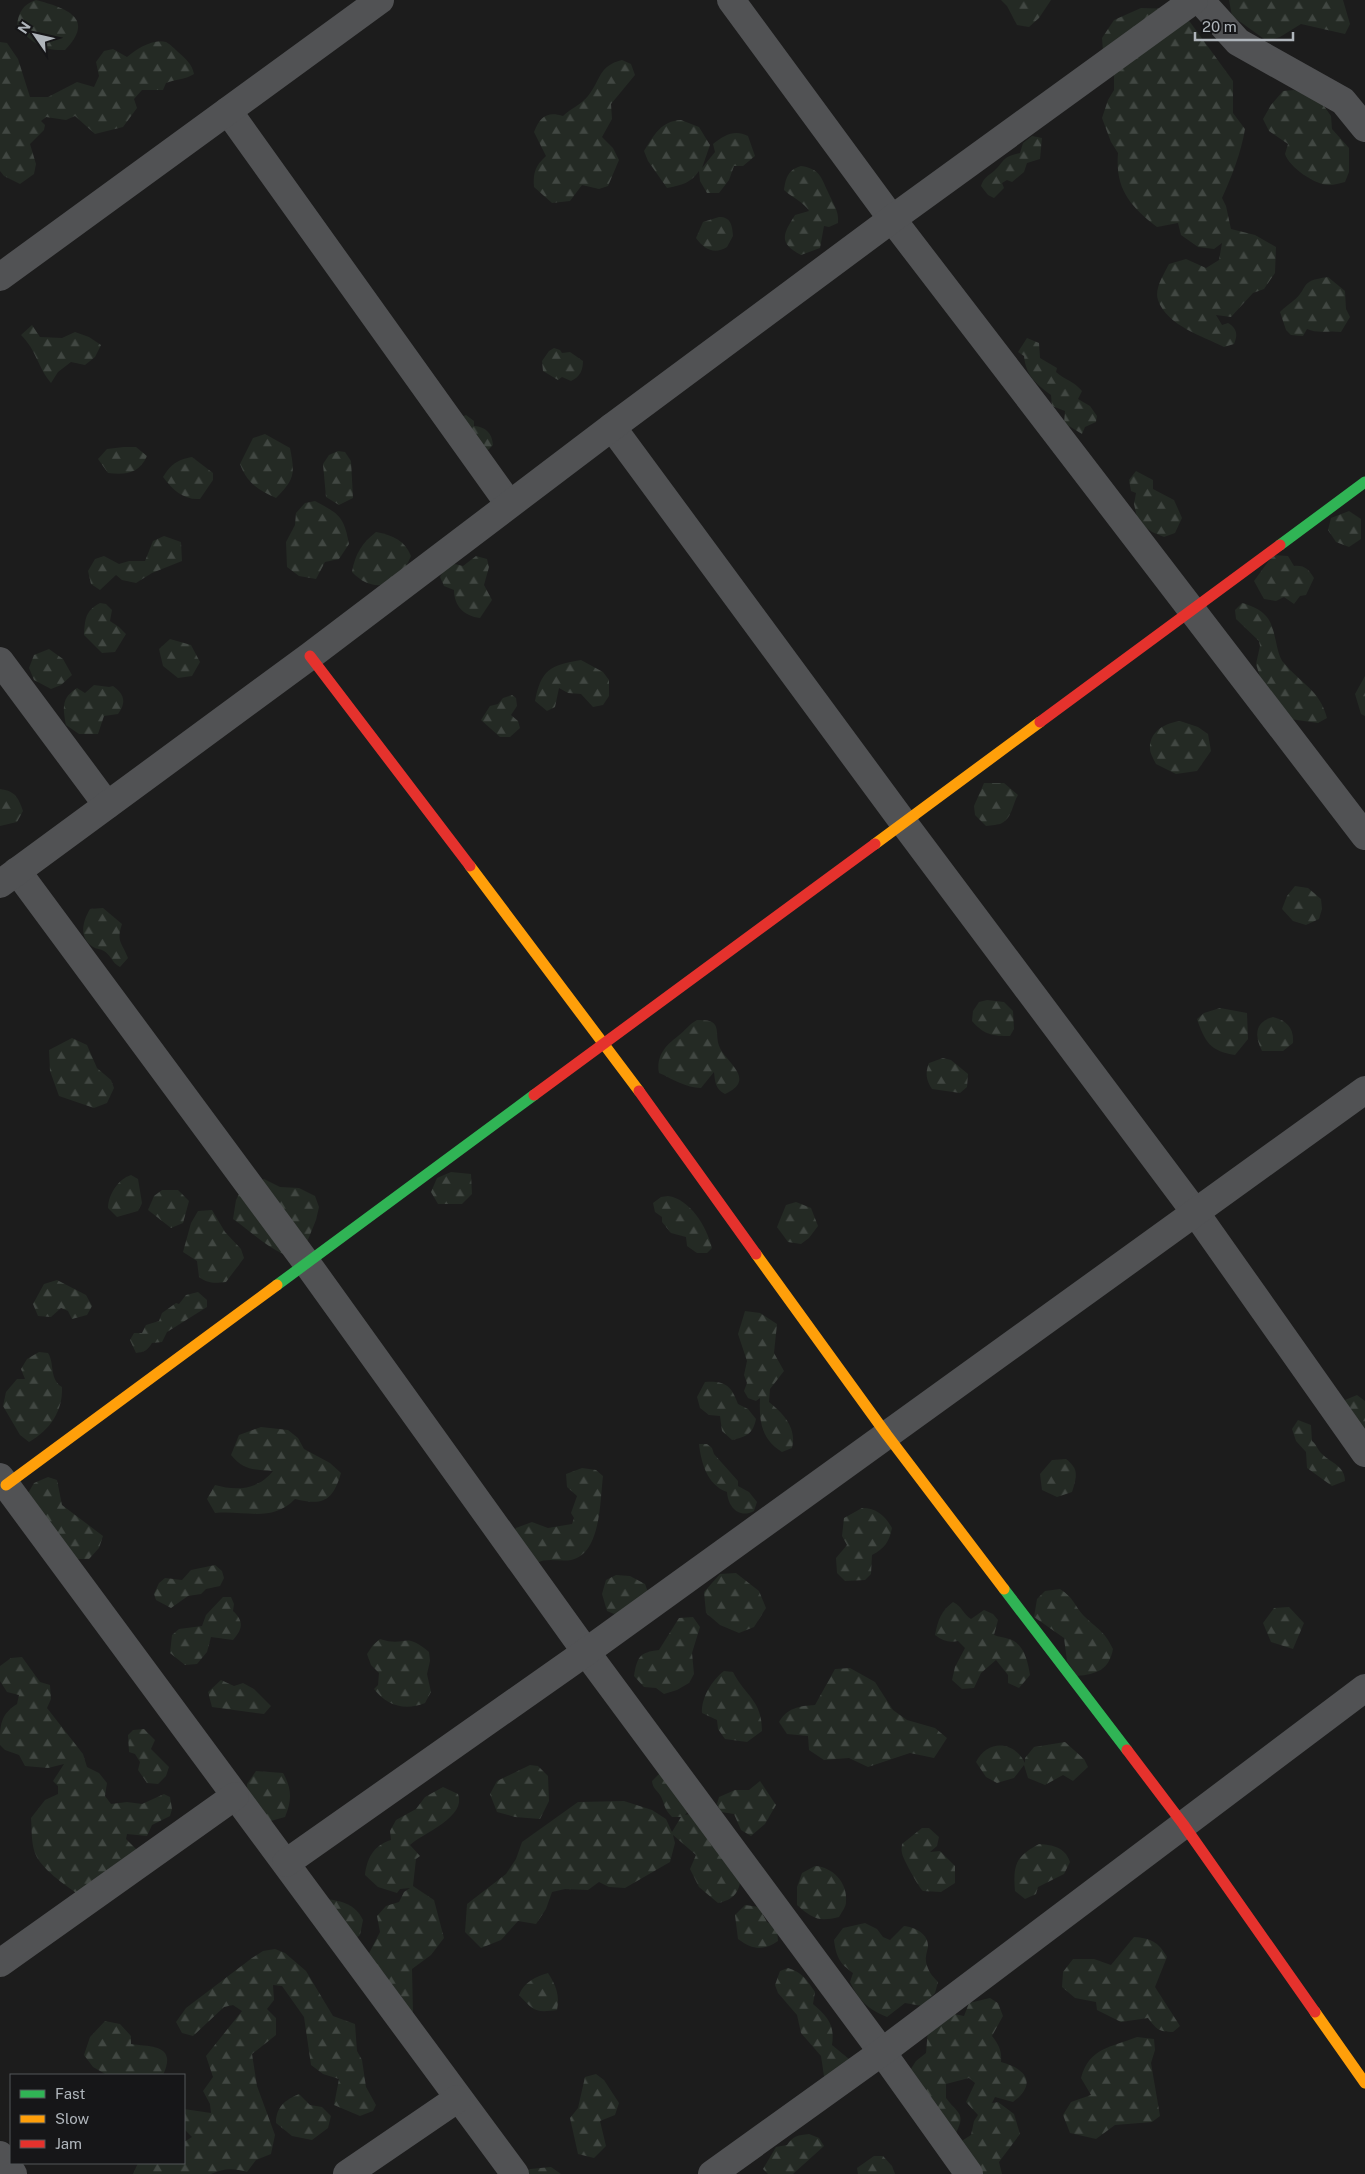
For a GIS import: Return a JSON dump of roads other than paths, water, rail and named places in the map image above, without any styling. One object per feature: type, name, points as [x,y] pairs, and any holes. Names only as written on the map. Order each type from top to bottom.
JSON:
[{"type":"street","points":[[0,277],[380,0]]},
{"type":"street","points":[[731,0],[892,219],[1365,836]]},
{"type":"street","points":[[969,2174],[882,2052],[586,1652],[306,1262],[9,878],[310,656],[509,504],[892,219],[1194,0]]},
{"type":"street","points":[[1200,0],[1238,42],[1343,101],[1365,128]]},
{"type":"street","points":[[228,111],[509,504]]},
{"type":"street","points":[[612,427],[903,822],[1195,1212],[1365,1453]]},
{"type":"street","points":[[515,2174],[457,2099],[286,1863],[3,1481],[306,1262],[1365,482]]},
{"type":"street","points":[[310,656],[604,1042],[887,1435],[1183,1824],[1365,2083]]},
{"type":"street","points":[[0,661],[107,805]]},
{"type":"street","points":[[286,1863],[586,1652],[1365,1090]]},
{"type":"street","points":[[712,2174],[882,2052],[1365,1688]]},
{"type":"street","points":[[0,1963],[235,1796]]},
{"type":"street","points":[[347,2174],[457,2099]]},
{"type":"street","points":[[0,2154],[13,2174]]}]
